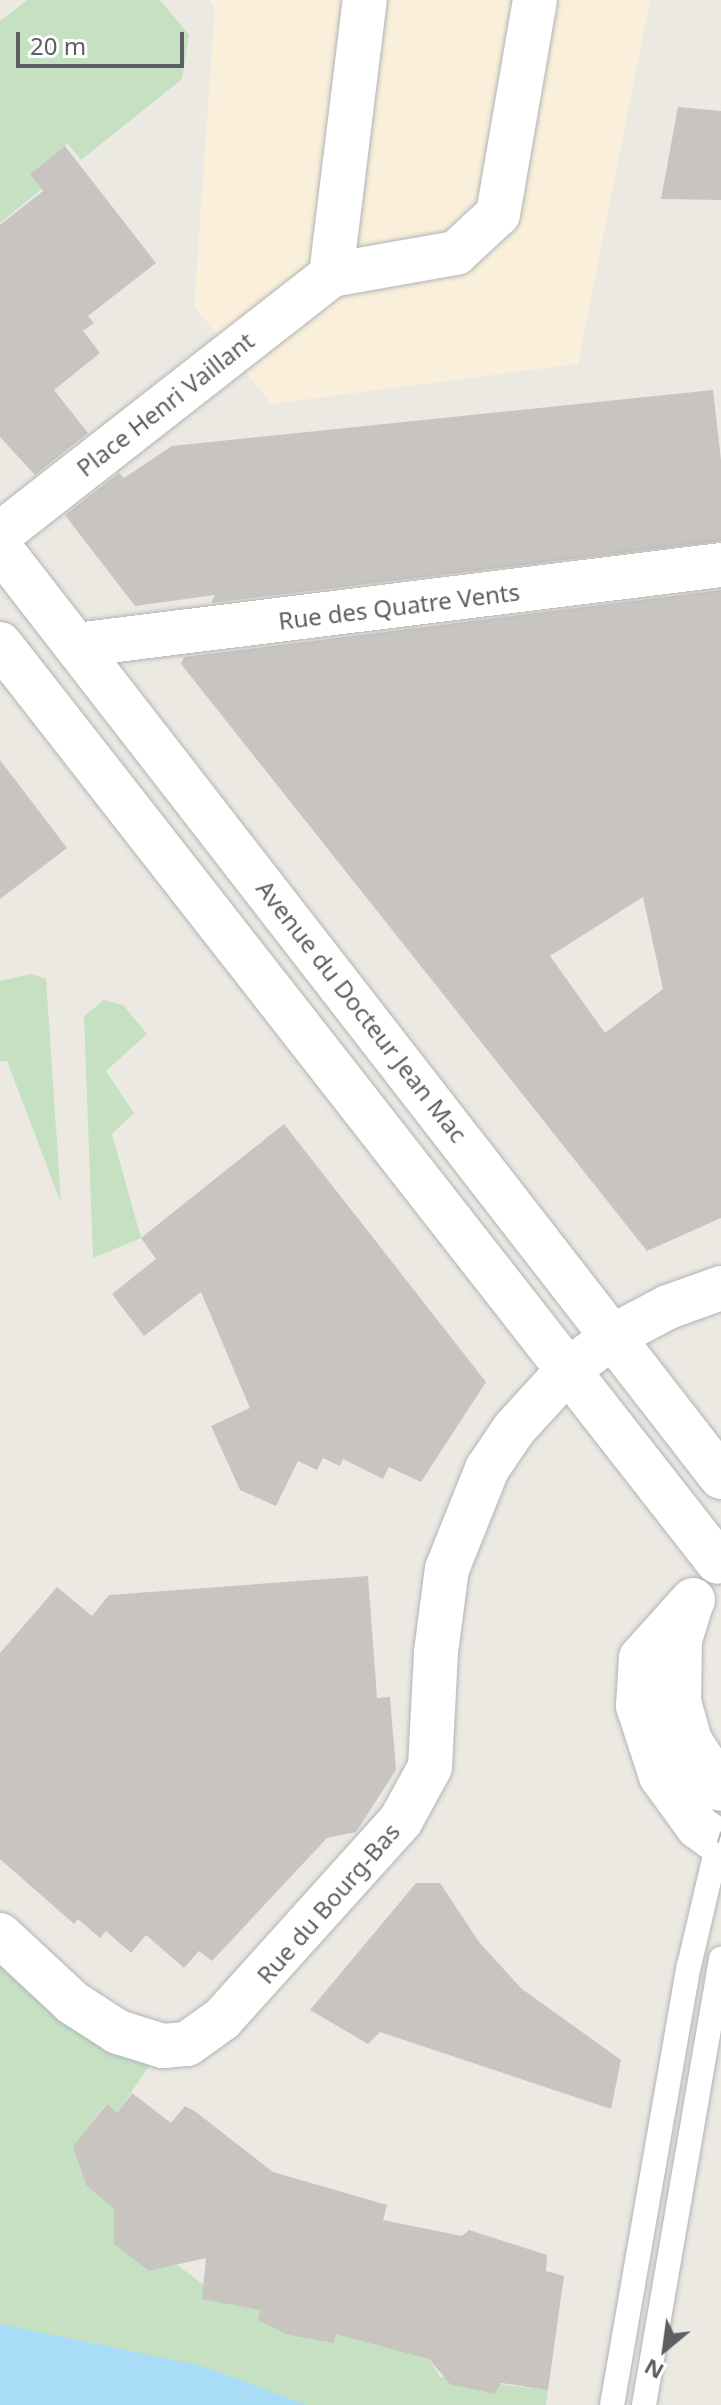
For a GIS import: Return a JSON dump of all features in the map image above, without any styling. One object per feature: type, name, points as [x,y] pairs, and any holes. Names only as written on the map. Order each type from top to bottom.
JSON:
[{"type":"street","points":[[331,275],[365,0]]},
{"type":"street","name":"Place Henri Vaillant","points":[[0,534],[331,275],[456,253],[498,214],[535,0]]},
{"type":"street","name":"Avenue du Docteur Jean Mac","points":[[0,548],[615,1335],[721,1477]]},
{"type":"street","name":"Rue des Quatre Vents","points":[[76,645],[721,565]]},
{"type":"street","points":[[0,644],[567,1371],[720,1561],[693,1600],[641,1658],[638,1706],[661,1776],[698,1827],[719,1843]]},
{"type":"street","name":"Rue du Bourg-Bas","points":[[0,1935],[73,2003],[118,2032],[163,2046],[187,2044],[222,2019],[401,1820],[430,1767],[436,1652],[447,1569],[459,1530],[487,1469],[514,1429],[567,1371],[615,1335],[668,1307],[721,1288]]},
{"type":"street","points":[[693,1600],[680,1639],[679,1702],[690,1741],[721,1789]]},
{"type":"lane","points":[[612,2405],[689,1966],[719,1843]]},
{"type":"lane","points":[[644,2405],[721,1959]]},
{"type":"shaded area","points":[[209,0],[650,0],[578,364],[271,404],[194,306],[215,8]]},
{"type":"green space","points":[[27,0],[160,0],[189,35],[182,79],[81,160],[68,144],[30,174],[42,189],[0,223],[0,21]]},
{"type":"green space","points":[[31,974],[46,979],[61,1203],[7,1061],[0,1061],[0,981]]},
{"type":"green space","points":[[104,1000],[123,1005],[147,1034],[106,1071],[134,1113],[112,1134],[141,1238],[93,1258],[84,1016]]},
{"type":"green space","points":[[0,1935],[163,2046],[117,2113],[106,2104],[74,2145],[86,2185],[114,2209],[115,2244],[149,2271],[177,2265],[204,2285],[260,2310],[259,2320],[288,2335],[334,2343],[339,2319],[429,2359],[440,2377],[548,2390],[546,2405],[0,2405]]},
{"type":"water","points":[[0,2324],[199,2365],[307,2405],[0,2405]]},
{"type":"building","points":[[678,107],[721,111],[721,200],[661,199]]},
{"type":"building","points":[[65,146],[156,263],[88,316],[94,323],[83,331],[100,353],[54,390],[88,433],[35,475],[0,437],[0,225],[43,191],[30,174]]},
{"type":"building","points":[[713,390],[721,460],[721,541],[211,603],[215,595],[135,606],[65,515],[119,473],[124,478],[172,446]]},
{"type":"building","points":[[721,590],[721,1218],[647,1251],[181,664],[184,657]],"holes":[[[643,897],[663,989],[605,1033],[550,956]]]},
{"type":"building","points":[[0,760],[67,848],[0,899]]},
{"type":"building","points":[[284,1124],[486,1382],[421,1482],[389,1467],[383,1479],[343,1459],[340,1466],[323,1458],[317,1470],[298,1461],[276,1506],[240,1490],[211,1426],[250,1408],[201,1292],[144,1336],[112,1294],[156,1259],[141,1238]]},
{"type":"building","points":[[368,1576],[377,1698],[390,1697],[396,1770],[356,1832],[327,1838],[212,1961],[199,1951],[184,1968],[146,1935],[131,1953],[106,1931],[100,1938],[78,1919],[74,1924],[0,1859],[0,1653],[57,1587],[92,1616],[109,1595]]},
{"type":"building","points":[[416,1883],[440,1883],[479,1942],[522,1989],[621,2060],[611,2109],[380,2032],[368,2044],[310,2010]]},
{"type":"building","points":[[132,2093],[171,2123],[185,2106],[196,2112],[273,2172],[387,2205],[383,2220],[462,2236],[469,2230],[547,2255],[546,2271],[564,2276],[548,2390],[501,2383],[495,2394],[450,2384],[429,2359],[336,2334],[334,2343],[288,2335],[258,2320],[260,2310],[202,2299],[206,2258],[149,2271],[114,2244],[114,2209],[86,2185],[73,2146],[107,2104],[117,2113]]},
{"type":"tram line","points":[[718,1842],[721,1832]]}]
